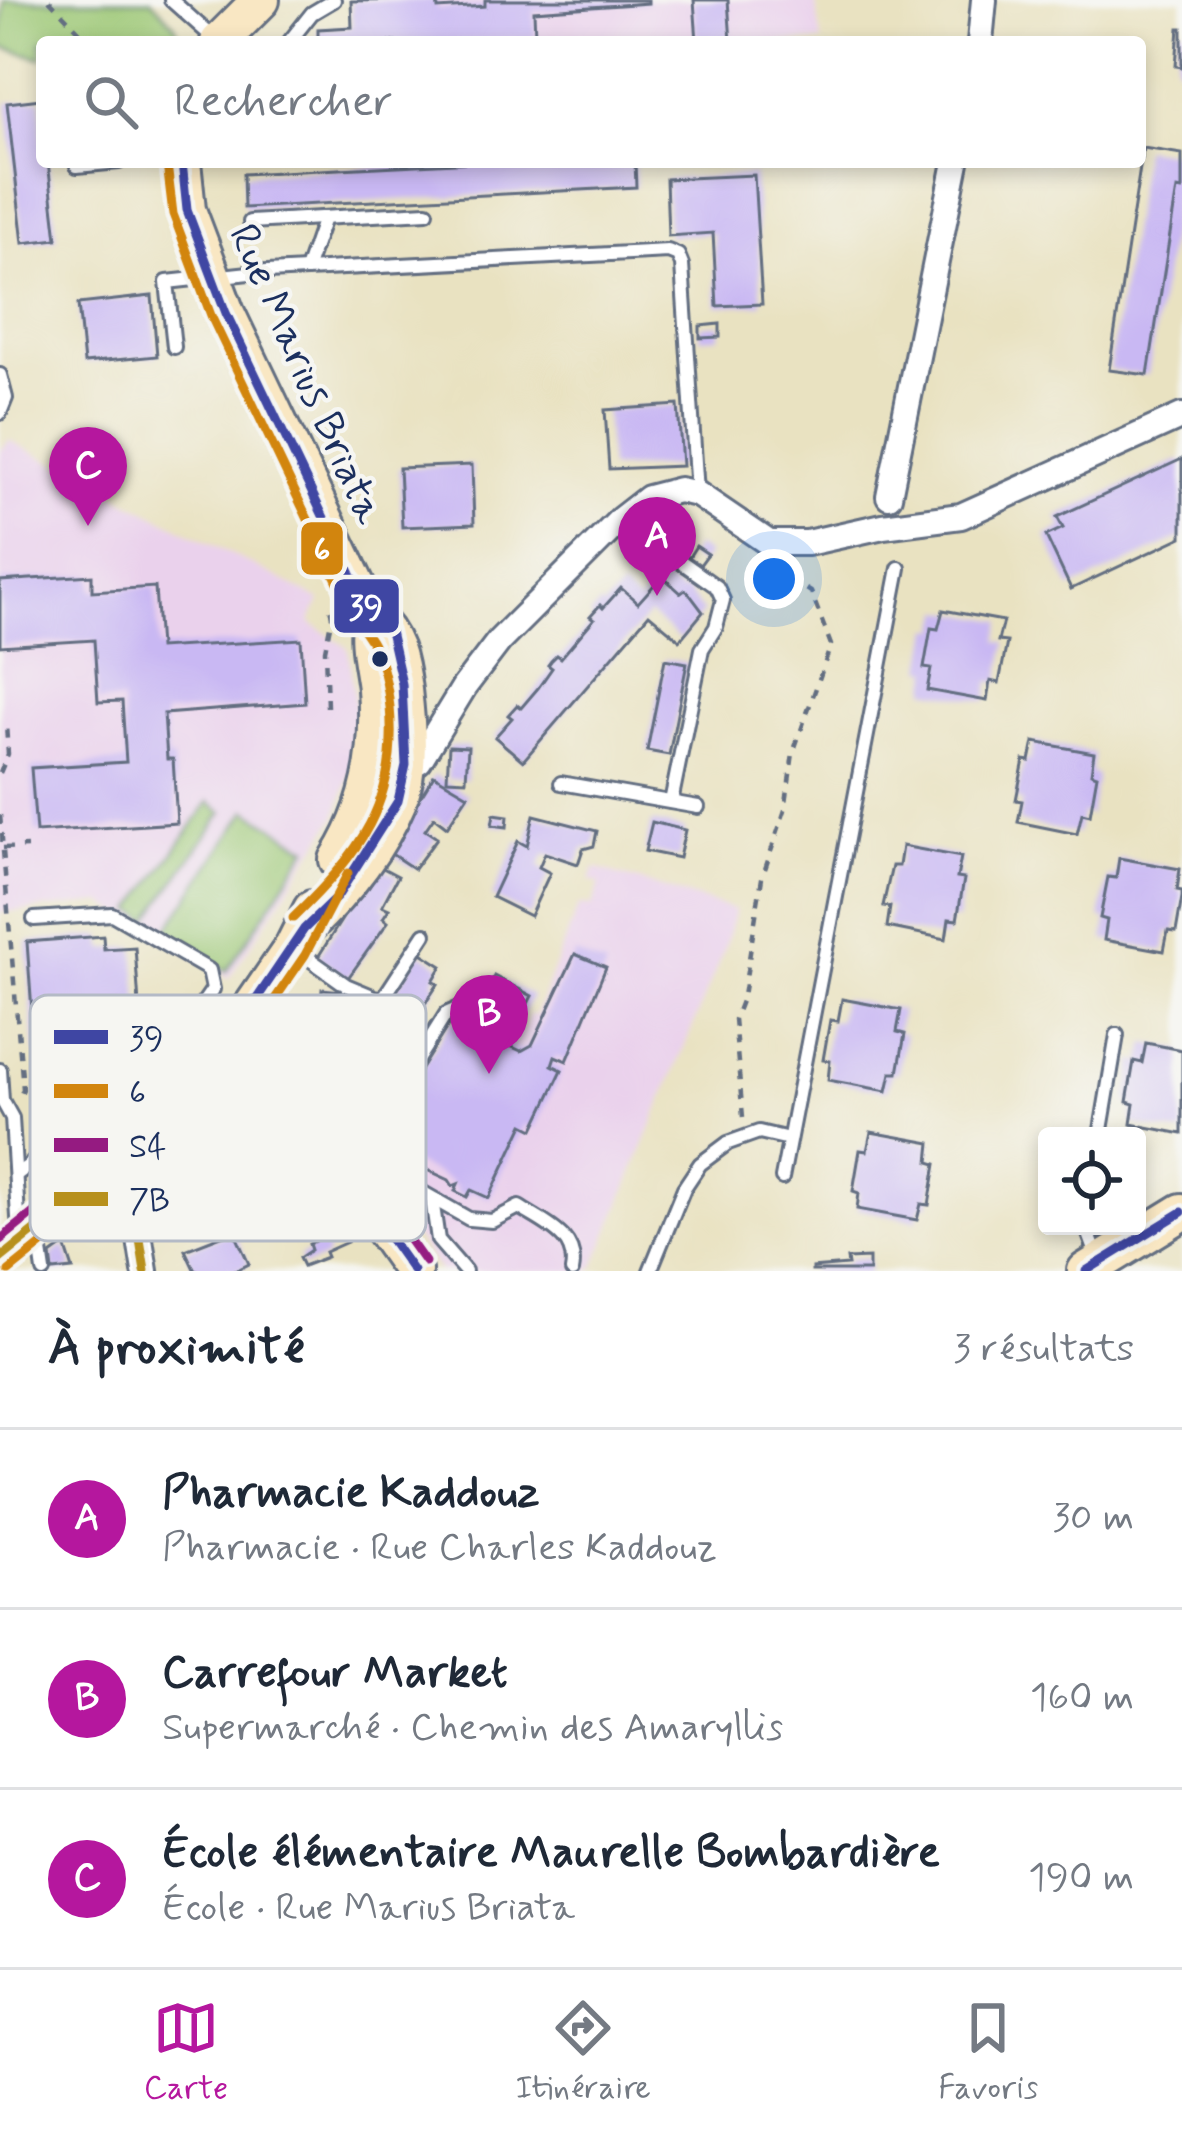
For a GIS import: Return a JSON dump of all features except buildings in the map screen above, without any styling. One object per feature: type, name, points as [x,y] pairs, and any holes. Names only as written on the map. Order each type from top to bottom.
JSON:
[{"type":"street","points":[[224,36],[261,0]]},
{"type":"street","points":[[981,36],[984,0]]},
{"type":"street","name":"Rue Marius Briata","points":[[183,168],[187,210],[211,277],[371,616],[390,631],[404,704],[392,763]]},
{"type":"street","points":[[889,496],[955,168]]},
{"type":"street","points":[[259,995],[298,938],[392,763],[419,761],[464,687],[500,640],[648,498],[679,490],[697,494],[757,536],[788,545],[961,516],[1182,416]]},
{"type":"street","points":[[1093,1267],[1182,1212]]},
{"type":"street","points":[[140,1241],[145,1271]]},
{"type":"street","points":[[392,1241],[413,1271]]},
{"type":"lane","points":[[171,0],[211,36]]},
{"type":"lane","points":[[295,36],[312,13],[334,0]]},
{"type":"lane","points":[[250,222],[427,212]]},
{"type":"lane","points":[[306,270],[324,218]]},
{"type":"lane","points":[[174,347],[167,282],[668,251],[678,255],[697,494]]},
{"type":"lane","points":[[0,375],[6,398],[0,413]]},
{"type":"lane","points":[[621,519],[717,587],[723,600],[716,627],[702,649],[671,802]]},
{"type":"lane","points":[[782,1178],[899,568]]},
{"type":"lane","points":[[561,783],[698,807]]},
{"type":"lane","points":[[34,919],[112,914],[209,970],[213,989],[209,995]]},
{"type":"lane","points":[[385,995],[425,934]]},
{"type":"lane","points":[[298,938],[346,985],[370,995]]},
{"type":"lane","points":[[426,1050],[446,1014],[457,1009],[499,1030]]},
{"type":"lane","points":[[1102,1127],[1117,1035]]},
{"type":"lane","points":[[0,1070],[2,1100],[12,1118],[19,1243],[44,1271]]},
{"type":"lane","points":[[650,1271],[684,1189],[700,1164],[728,1143],[759,1132],[789,1138]]},
{"type":"lane","points":[[16,1175],[30,1164]]},
{"type":"lane","points":[[426,1195],[469,1219],[492,1221],[519,1207],[569,1241],[575,1255],[572,1271]]},
{"type":"lane","points":[[432,1199],[438,1240],[465,1271]]},
{"type":"lane","points":[[1088,1235],[1093,1267]]},
{"type":"path","points":[[50,0],[84,36]]},
{"type":"path","points":[[745,1137],[734,1019],[743,996],[762,878],[785,810],[793,752],[831,645],[811,592],[758,556],[757,536]]},
{"type":"path","points":[[327,707],[325,650],[332,616],[328,600]]},
{"type":"path","points":[[0,773],[8,754],[6,725]]},
{"type":"path","points":[[0,815],[23,1089],[12,1118]]},
{"type":"path","points":[[3,848],[27,847]]},
{"type":"shaded area","points":[[351,0],[815,0],[821,36],[353,36]]},
{"type":"shaded area","points":[[9,440],[320,600],[310,623],[348,648],[356,715],[354,763],[336,817],[229,978],[103,903],[0,913],[0,452]]},
{"type":"shaded area","points":[[595,868],[735,910],[724,949],[595,1266],[589,1271],[440,1271],[418,1241],[426,1241],[426,1061],[452,1019],[502,1042],[506,1034],[523,1029],[529,1014],[535,1016],[579,905],[592,907],[600,884],[590,880]]},
{"type":"green space","points":[[4,0],[151,0],[180,36],[36,36],[36,56],[1,47]]},
{"type":"green space","points":[[209,802],[223,812],[148,920],[133,910]]},
{"type":"green space","points":[[247,810],[308,848],[227,971],[165,933]]},
{"type":"transit line","name":"6","points":[[167,168],[173,214],[212,318],[357,622],[376,652],[388,694],[391,741],[381,799],[355,848],[293,918]]},
{"type":"transit line","name":"39","points":[[183,168],[187,210],[226,313],[371,616],[390,631],[402,684],[406,765],[398,801],[337,897],[304,929],[259,995]]},
{"type":"transit line","name":"6","points":[[278,995],[305,955],[348,873]]},
{"type":"transit line","name":"39","points":[[1086,1271],[1182,1212]]},
{"type":"transit line","name":"S4","points":[[0,1240],[30,1216]]},
{"type":"transit line","name":"7B","points":[[0,1259],[30,1235]]},
{"type":"transit line","name":"6","points":[[9,1271],[46,1241]]},
{"type":"transit line","name":"7B","points":[[140,1241],[145,1271]]},
{"type":"transit line","name":"39","points":[[392,1241],[413,1271]]},
{"type":"transit line","name":"S4","points":[[410,1241],[425,1262]]},
{"type":"place","name":"École élémentaire Maurelle Bombardière","points":[[88,526]]},
{"type":"place","name":"Pharmacie Kaddouz","points":[[657,596]]},
{"type":"place","name":"Carrefour Market","points":[[489,1074]]}]
